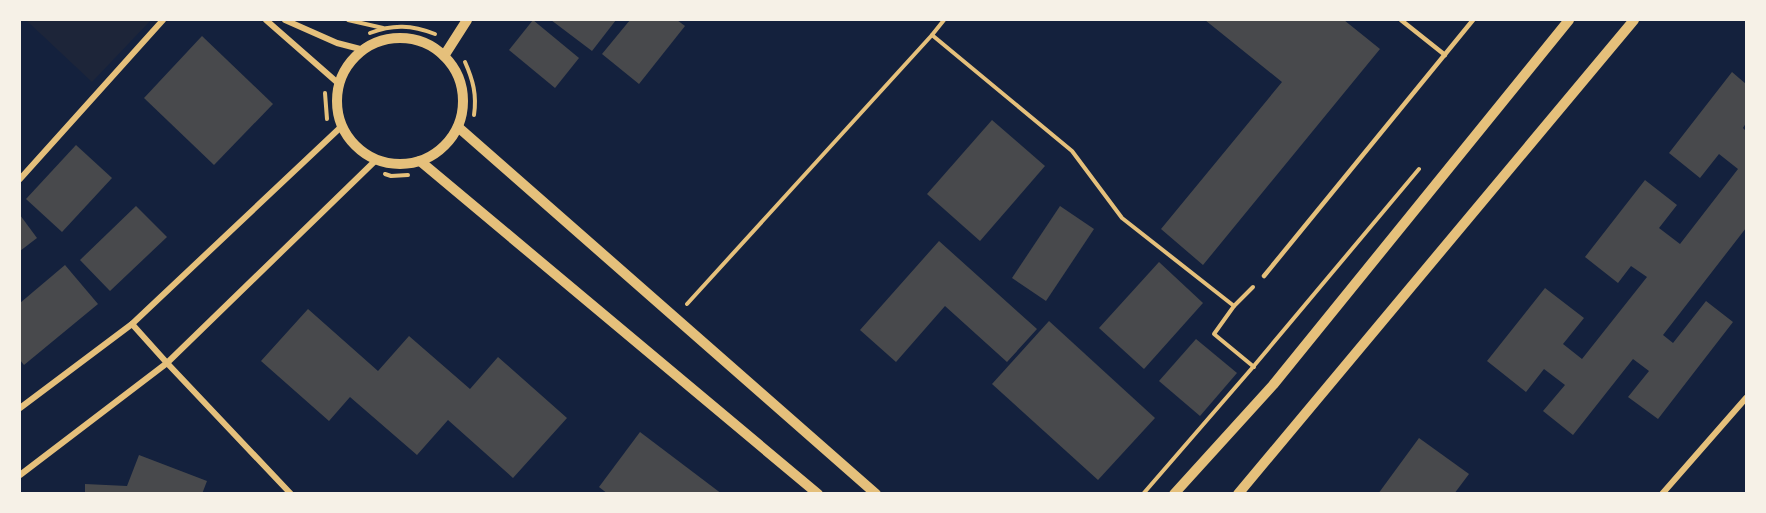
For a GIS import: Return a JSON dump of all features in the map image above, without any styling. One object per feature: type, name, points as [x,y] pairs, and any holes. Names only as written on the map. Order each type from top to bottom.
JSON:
[{"type":"street","points":[[20,179],[163,20]]},
{"type":"street","points":[[266,20],[339,84]]},
{"type":"street","points":[[285,20],[337,43],[363,50]]},
{"type":"street","points":[[444,56],[467,20]]},
{"type":"street","points":[[1174,494],[1273,385],[1569,20]]},
{"type":"street","points":[[1238,494],[1634,20]]},
{"type":"street","points":[[404,38],[426,44],[444,56],[460,82],[463,97],[463,112],[458,127],[449,142],[436,154],[406,164],[391,164],[376,160],[362,152],[350,140],[342,126],[337,105],[339,84],[348,65],[363,50],[383,40],[404,38]]},
{"type":"street","points":[[20,408],[132,324],[342,126]]},
{"type":"street","points":[[458,127],[876,494]]},
{"type":"street","points":[[20,476],[167,363],[376,160]]},
{"type":"street","points":[[420,161],[818,494]]},
{"type":"street","points":[[132,324],[291,494]]},
{"type":"street","points":[[1662,494],[1746,398]]},
{"type":"lane","points":[[1401,20],[1445,55]]},
{"type":"lane","points":[[1264,276],[1473,20]]},
{"type":"path","points":[[348,20],[383,28]]},
{"type":"path","points":[[675,316],[944,20]]},
{"type":"path","points":[[350,46],[360,37],[383,28],[409,26],[434,34],[451,45],[464,61],[473,81],[476,101],[473,122],[468,135]]},
{"type":"path","points":[[932,35],[1072,152],[1122,218],[1234,306]]},
{"type":"path","points":[[329,74],[325,94],[326,115],[332,135]]},
{"type":"path","points":[[1143,494],[1422,166]]},
{"type":"path","points":[[367,169],[391,176],[417,175],[431,171]]},
{"type":"path","points":[[1264,276],[1234,306],[1214,334],[1273,385]]},
{"type":"shaded area","points":[[26,20],[151,20],[92,82]]},
{"type":"building","points":[[533,20],[579,58],[555,88],[509,50]]},
{"type":"building","points":[[551,20],[616,20],[592,51]]},
{"type":"building","points":[[630,20],[677,20],[685,26],[639,84],[602,54]]},
{"type":"building","points":[[1205,20],[1344,20],[1380,49],[1203,265],[1161,229],[1282,82]]},
{"type":"building","points":[[202,36],[273,104],[214,165],[144,98]]},
{"type":"building","points":[[1732,72],[1746,84],[1746,123],[1743,128],[1746,131],[1746,228],[1663,335],[1673,343],[1706,301],[1733,322],[1658,419],[1628,397],[1649,371],[1633,359],[1573,435],[1543,411],[1565,385],[1544,369],[1526,392],[1487,361],[1545,288],[1584,318],[1563,344],[1582,359],[1647,277],[1631,266],[1618,283],[1585,257],[1645,180],[1677,205],[1659,228],[1680,244],[1738,169],[1719,154],[1700,178],[1669,153]]},
{"type":"building","points":[[992,120],[1045,166],[980,241],[927,194]]},
{"type":"building","points":[[76,145],[112,178],[62,232],[26,199]]},
{"type":"building","points":[[136,206],[167,237],[110,291],[80,260]]},
{"type":"building","points":[[1060,206],[1094,229],[1046,301],[1012,278]]},
{"type":"building","points":[[20,215],[37,238],[20,251]]},
{"type":"building","points":[[939,241],[1037,329],[1007,362],[945,306],[896,362],[860,330]]},
{"type":"building","points":[[1159,262],[1203,303],[1144,369],[1099,328]]},
{"type":"building","points":[[65,265],[98,304],[24,365],[20,360],[20,303]]},
{"type":"building","points":[[308,309],[378,371],[409,336],[470,389],[498,357],[567,418],[513,478],[448,420],[417,455],[350,397],[329,421],[261,361]]},
{"type":"building","points":[[1049,321],[1155,418],[1098,480],[992,384]]},
{"type":"building","points":[[1196,339],[1237,373],[1200,416],[1159,381]]},
{"type":"building","points":[[640,432],[722,494],[608,494],[599,487]]},
{"type":"building","points":[[1419,438],[1469,474],[1454,494],[1378,494]]},
{"type":"building","points":[[139,455],[207,481],[202,494],[85,494],[85,484],[127,486]]}]
